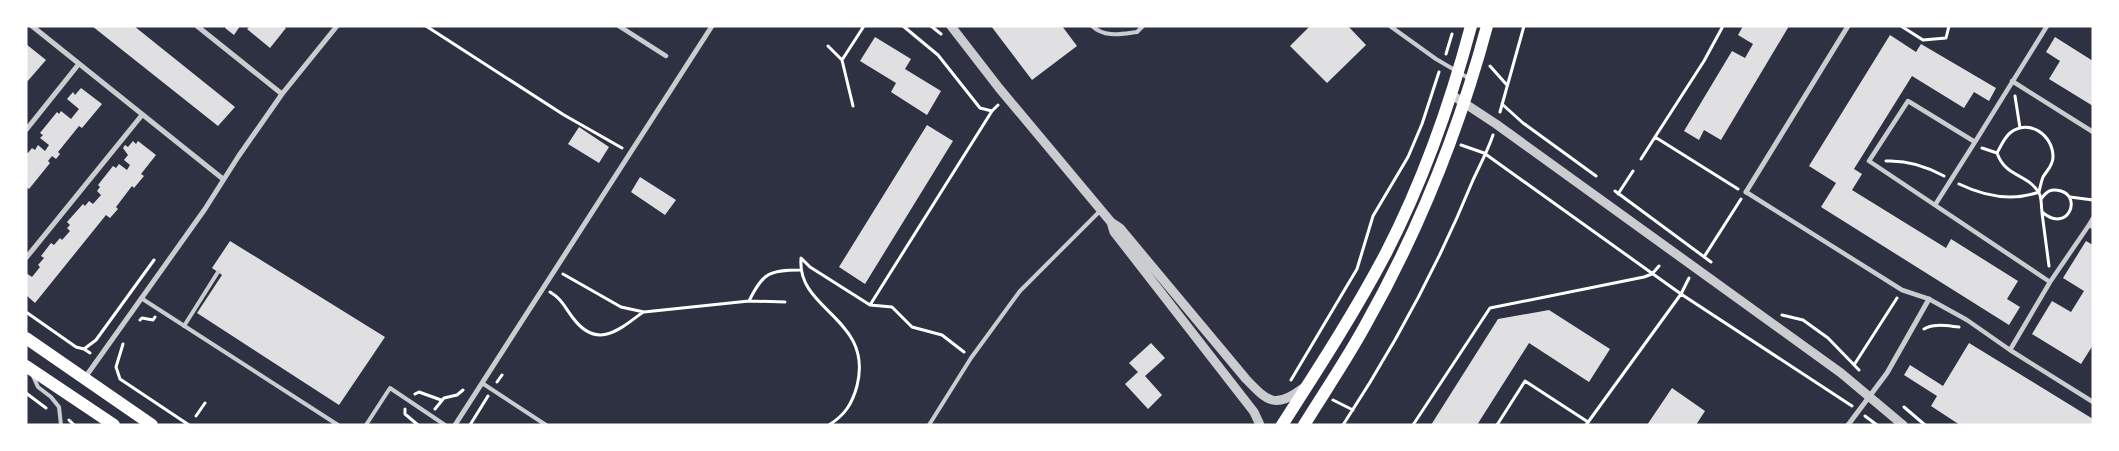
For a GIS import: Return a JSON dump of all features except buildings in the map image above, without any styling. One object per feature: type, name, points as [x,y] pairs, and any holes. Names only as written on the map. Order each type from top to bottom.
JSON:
[{"type":"main road","points":[[1282,425],[1350,316],[1386,252],[1435,142],[1452,95],[1471,26]]},
{"type":"main road","points":[[1304,425],[1367,323],[1411,237],[1452,140],[1465,103],[1487,26]]},
{"type":"main road","points":[[26,338],[152,425]]},
{"type":"main road","points":[[28,366],[114,425]]},
{"type":"street","points":[[32,26],[78,65],[223,179]]},
{"type":"street","points":[[198,26],[282,94]]},
{"type":"street","points":[[84,379],[205,209],[223,179],[282,94],[337,26]]},
{"type":"street","points":[[619,26],[666,56]]},
{"type":"street","points":[[455,425],[712,26]]},
{"type":"street","points":[[951,26],[999,88],[1101,210],[1110,222],[1114,232],[1254,412],[1260,425]]},
{"type":"street","points":[[1848,26],[1746,192],[1902,290],[1929,299],[1967,320],[2010,350],[2093,402]]},
{"type":"street","points":[[1935,205],[2046,26]]},
{"type":"street","points":[[26,130],[78,65]]},
{"type":"street","points":[[2012,81],[2093,132]]},
{"type":"street","points":[[1452,95],[1496,124],[1841,373],[1903,425]]},
{"type":"street","points":[[1975,142],[1908,101],[1869,161],[2050,282]]},
{"type":"street","points":[[26,258],[142,115]]},
{"type":"street","points":[[2010,350],[2050,282],[2091,226],[2093,218]]},
{"type":"street","points":[[1110,222],[1120,228],[1246,379],[1264,397],[1276,401],[1290,398],[1307,386]]},
{"type":"street","points":[[1848,425],[1887,373],[1929,299]]},
{"type":"lane","points":[[1092,26],[1098,32],[1109,35],[1137,32],[1143,26]]},
{"type":"lane","points":[[1390,26],[1430,55],[1472,80]]},
{"type":"lane","points":[[930,425],[971,358],[1020,291],[1101,210]]},
{"type":"lane","points":[[184,326],[218,272]]},
{"type":"lane","points":[[141,298],[338,425]]},
{"type":"lane","points":[[28,366],[38,387],[51,397],[59,407],[60,424]]},
{"type":"lane","points":[[482,383],[546,425]]},
{"type":"lane","points":[[366,425],[390,388],[445,425]]},
{"type":"path","points":[[426,26],[564,115],[622,148]]},
{"type":"path","points":[[842,60],[864,26]]},
{"type":"path","points":[[903,26],[938,55],[980,108],[992,111]]},
{"type":"path","points":[[1448,49],[1455,26]]},
{"type":"path","points":[[1524,26],[1506,84],[1502,104],[1523,123],[1596,176]]},
{"type":"path","points":[[1641,159],[1704,61],[1724,26]]},
{"type":"path","points":[[1901,26],[1923,40],[1946,38],[1949,26]]},
{"type":"path","points":[[828,46],[842,60],[854,106]]},
{"type":"path","points":[[1486,62],[1506,84]]},
{"type":"path","points":[[1286,385],[1294,377],[1357,269],[1373,216],[1408,157],[1422,124],[1438,75]]},
{"type":"path","points":[[2012,81],[2020,128]]},
{"type":"path","points":[[870,305],[992,111],[1001,103]]},
{"type":"path","points":[[1997,153],[2010,133],[2020,128],[2031,127],[2048,138],[2053,150],[2054,160],[2050,169],[2043,176],[2039,192],[2050,282]]},
{"type":"path","points":[[1656,137],[1732,186],[1746,192],[1700,261]]},
{"type":"path","points":[[1975,142],[1982,149],[1997,153]]},
{"type":"path","points":[[1463,146],[1484,153],[1681,294],[1851,405]]},
{"type":"path","points":[[1343,425],[1400,332],[1424,288],[1451,234],[1484,153],[1489,146]]},
{"type":"path","points":[[1997,153],[2001,162],[2008,170],[2023,178],[2039,192]]},
{"type":"path","points":[[1869,161],[1913,163],[1933,170],[1974,191],[1990,196],[2010,197],[2039,192]]},
{"type":"path","points":[[1633,171],[1617,192],[1717,267]]},
{"type":"path","points":[[2041,199],[2047,191],[2053,190],[2067,194],[2070,197],[2093,200]]},
{"type":"path","points":[[2042,212],[2048,218],[2058,220],[2066,217],[2070,212],[2070,197]]},
{"type":"path","points":[[26,312],[76,347],[84,349],[96,340],[156,258]]},
{"type":"path","points":[[828,425],[840,418],[849,407],[854,396],[859,365],[857,351],[854,340],[848,331],[812,294],[804,282],[800,270],[801,258],[810,267],[870,305],[892,307],[912,327],[942,334],[971,358]]},
{"type":"path","points":[[1413,425],[1490,308],[1644,278],[1652,274],[1659,266]]},
{"type":"path","points":[[556,270],[621,307],[644,312],[749,301],[785,302]]},
{"type":"path","points":[[749,301],[762,278],[772,271],[800,270]]},
{"type":"path","points":[[1497,425],[1525,381],[1587,423],[1681,294],[1689,278]]},
{"type":"path","points":[[544,288],[565,304],[580,326],[597,335],[614,333],[644,312]]},
{"type":"path","points":[[1854,364],[1902,290]]},
{"type":"path","points":[[1780,314],[1803,320],[1828,338],[1859,370]]},
{"type":"path","points":[[138,323],[142,318],[154,318],[159,323]]},
{"type":"path","points":[[1924,330],[1929,326],[1938,325],[1961,327],[1967,320]]},
{"type":"path","points":[[123,343],[116,367],[120,379],[189,425]]},
{"type":"path","points":[[404,397],[419,392],[441,400],[457,395],[463,390]]},
{"type":"path","points":[[1838,396],[1843,390]]},
{"type":"path","points":[[26,393],[48,410]]},
{"type":"path","points":[[470,425],[486,399]]},
{"type":"path","points":[[1331,399],[1353,410]]},
{"type":"path","points":[[196,416],[205,403]]},
{"type":"path","points":[[1904,407],[1925,425]]},
{"type":"path","points":[[1867,417],[1877,425]]},
{"type":"path","points":[[70,421],[74,425]]}]
